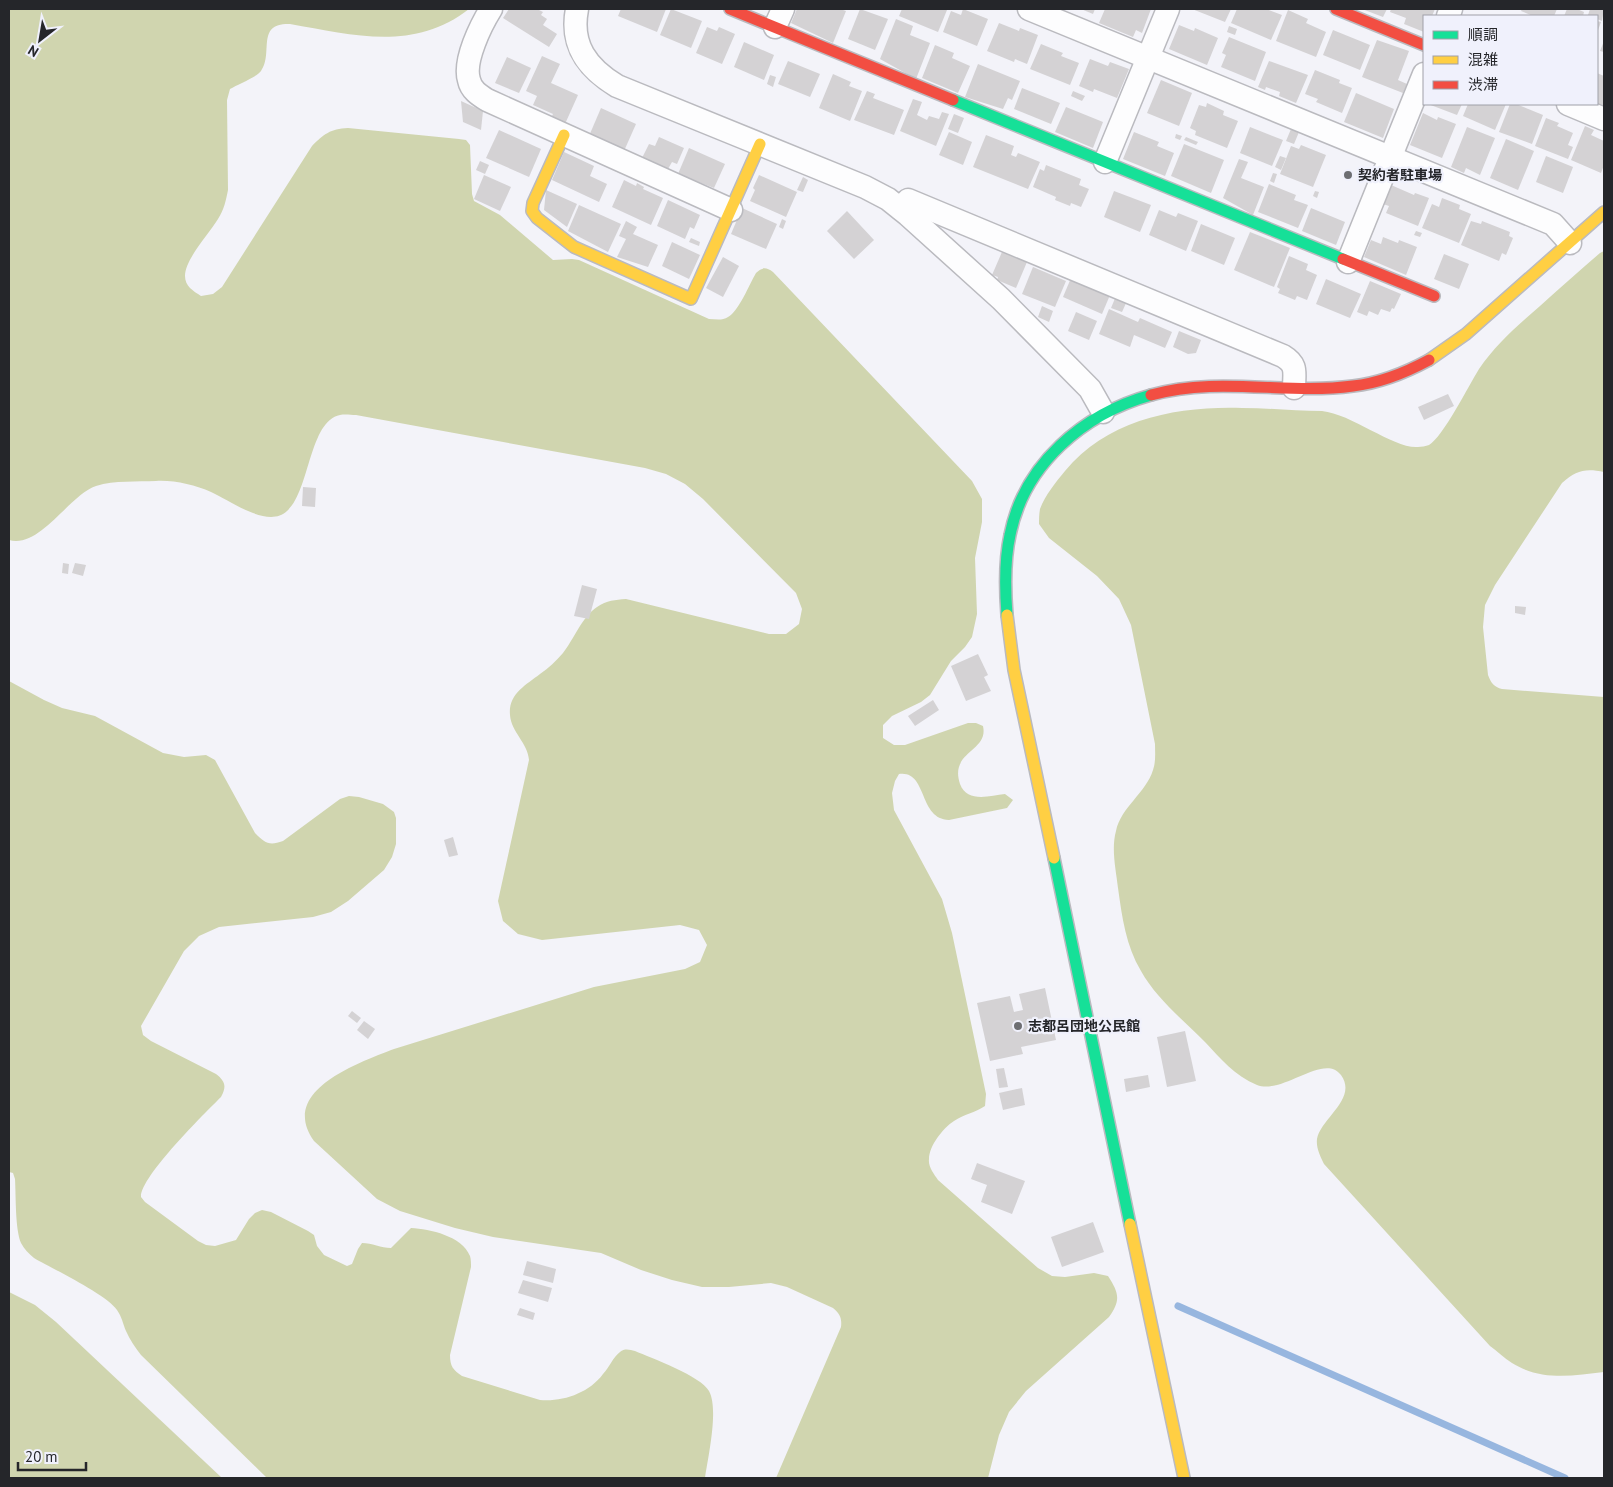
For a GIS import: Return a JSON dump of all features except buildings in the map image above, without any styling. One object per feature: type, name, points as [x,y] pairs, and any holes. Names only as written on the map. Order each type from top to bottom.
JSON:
[{"type":"street","points":[[491,9],[477,35],[468,66],[469,80],[475,92],[487,100],[731,210]]},
{"type":"street","points":[[577,9],[575,29],[579,47],[588,63],[601,76],[617,86],[865,187],[888,199],[1001,299],[1090,389],[1103,412]]},
{"type":"street","points":[[730,9],[779,18],[1105,162],[1434,296]]},
{"type":"street","points":[[1029,9],[1553,224],[1570,243]]},
{"type":"street","points":[[1105,162],[1168,9]]},
{"type":"street","points":[[1336,9],[1423,45]]},
{"type":"street","points":[[1348,262],[1423,76]]},
{"type":"street","points":[[1571,105],[1604,118]]},
{"type":"street","points":[[564,134],[533,203],[532,211],[536,218],[574,247],[691,300],[760,144]]},
{"type":"street","points":[[900,209],[908,200],[1283,356],[1290,360],[1295,368],[1294,388]]},
{"type":"street","points":[[1184,1478],[1014,670],[1008,634],[1005,597],[1004,561],[1010,529],[1021,499],[1036,470],[1057,446],[1082,425],[1103,412],[1138,398],[1187,389],[1242,385],[1332,389],[1357,386],[1404,372],[1426,362],[1466,334],[1604,212]]},
{"type":"green space","points":[[9,9],[469,9],[448,22],[427,31],[405,36],[382,37],[360,35],[290,24],[279,25],[273,28],[267,40],[265,64],[261,71],[252,78],[230,89],[227,100],[228,190],[225,205],[220,216],[193,254],[186,269],[185,280],[190,288],[201,296],[213,294],[222,287],[312,146],[328,133],[348,128],[466,140],[470,145],[474,201],[500,215],[553,260],[579,260],[709,319],[726,318],[732,314],[740,304],[758,271],[764,268],[773,272],[972,481],[982,499],[982,522],[975,558],[977,614],[972,637],[951,661],[930,695],[921,702],[892,716],[883,725],[883,738],[894,745],[905,745],[968,723],[976,723],[983,726],[983,735],[980,741],[960,765],[958,773],[960,784],[963,790],[973,796],[986,797],[1005,794],[1013,800],[1007,808],[949,820],[939,818],[932,812],[915,779],[908,775],[899,774],[892,793],[894,810],[942,899],[952,933],[986,1094],[985,1106],[958,1119],[941,1133],[931,1149],[929,1165],[938,1180],[1038,1268],[1052,1276],[1065,1277],[1094,1273],[1108,1276],[1117,1296],[1117,1301],[1109,1317],[1026,1391],[1009,1412],[999,1435],[988,1478],[776,1478],[841,1327],[840,1316],[833,1308],[787,1287],[771,1283],[729,1287],[702,1287],[641,1270],[601,1253],[493,1237],[455,1228],[400,1211],[377,1199],[314,1141],[306,1123],[306,1107],[314,1094],[327,1082],[361,1062],[394,1049],[594,987],[685,969],[700,962],[707,945],[699,930],[680,925],[542,940],[518,934],[503,921],[498,901],[529,760],[526,748],[511,721],[510,708],[512,701],[519,691],[563,653],[592,611],[608,602],[626,599],[769,634],[786,634],[799,624],[802,609],[796,593],[703,499],[685,484],[666,474],[645,468],[356,415],[340,415],[330,420],[322,430],[295,501],[287,511],[279,516],[270,517],[249,512],[211,492],[170,481],[118,482],[103,484],[86,491],[32,537],[21,541],[9,540]]},
{"type":"green space","points":[[1604,251],[1604,472],[1582,471],[1572,475],[1562,483],[1495,585],[1485,605],[1483,627],[1488,675],[1495,686],[1502,689],[1604,697],[1604,1372],[1557,1376],[1534,1373],[1523,1369],[1490,1346],[1324,1164],[1318,1149],[1317,1139],[1320,1131],[1342,1100],[1345,1092],[1345,1084],[1341,1075],[1334,1069],[1324,1068],[1279,1084],[1257,1085],[1242,1077],[1228,1066],[1170,1008],[1147,981],[1132,952],[1125,931],[1114,852],[1119,822],[1150,778],[1155,760],[1155,744],[1131,625],[1119,599],[1097,576],[1049,538],[1039,524],[1039,517],[1042,504],[1051,489],[1082,453],[1102,439],[1123,428],[1145,419],[1169,413],[1217,408],[1322,411],[1346,418],[1397,443],[1418,447],[1429,445],[1441,432],[1479,369],[1500,343],[1570,279]]},
{"type":"green space","points":[[9,681],[62,708],[95,716],[163,753],[184,757],[206,755],[215,760],[255,833],[268,843],[283,841],[340,799],[349,796],[383,804],[394,812],[396,818],[396,844],[392,857],[384,870],[348,901],[331,912],[313,917],[219,927],[199,936],[184,951],[141,1026],[143,1035],[151,1041],[216,1074],[223,1081],[224,1090],[221,1097],[175,1146],[151,1175],[143,1188],[141,1197],[145,1202],[198,1241],[206,1245],[215,1246],[236,1240],[255,1213],[262,1210],[271,1212],[314,1235],[317,1246],[324,1255],[347,1266],[352,1264],[362,1243],[391,1248],[411,1228],[445,1235],[460,1243],[466,1249],[471,1263],[450,1355],[451,1365],[456,1372],[462,1376],[540,1400],[558,1399],[575,1395],[597,1381],[620,1352],[624,1350],[635,1351],[696,1379],[709,1391],[712,1399],[713,1421],[705,1478],[267,1478],[141,1355],[129,1337],[119,1313],[111,1304],[91,1289],[34,1258],[27,1251],[19,1237],[15,1179],[13,1173],[9,1172]]},
{"type":"green space","points":[[9,1292],[35,1305],[56,1322],[222,1478],[9,1478]]},
{"type":"waterway","points":[[1178,1306],[1565,1478]]},
{"type":"traffic: fast","points":[[953,100],[1343,259]]},
{"type":"traffic: fast","points":[[1007,615],[1006,575],[1008,545],[1017,509],[1028,486],[1060,446],[1080,429],[1102,415],[1151,395]]},
{"type":"traffic: fast","points":[[1054,858],[1130,1224]]},
{"type":"traffic: slow","points":[[564,135],[533,203],[532,211],[537,218],[574,247],[691,299],[760,144]]},
{"type":"traffic: slow","points":[[1429,360],[1466,334],[1604,212]]},
{"type":"traffic: slow","points":[[1007,615],[1014,670],[1054,858]]},
{"type":"traffic: slow","points":[[1130,1224],[1184,1478]]},
{"type":"traffic: jam","points":[[730,9],[953,100]]},
{"type":"traffic: jam","points":[[1336,9],[1423,45]]},
{"type":"traffic: jam","points":[[1343,259],[1434,296]]},
{"type":"traffic: jam","points":[[1151,395],[1202,387],[1302,389],[1353,386],[1392,377],[1429,360]]},
{"type":"place","name":"契約者駐車場","points":[[1348,175]]},
{"type":"place","name":"志都呂団地公民館","points":[[1018,1026]]}]
